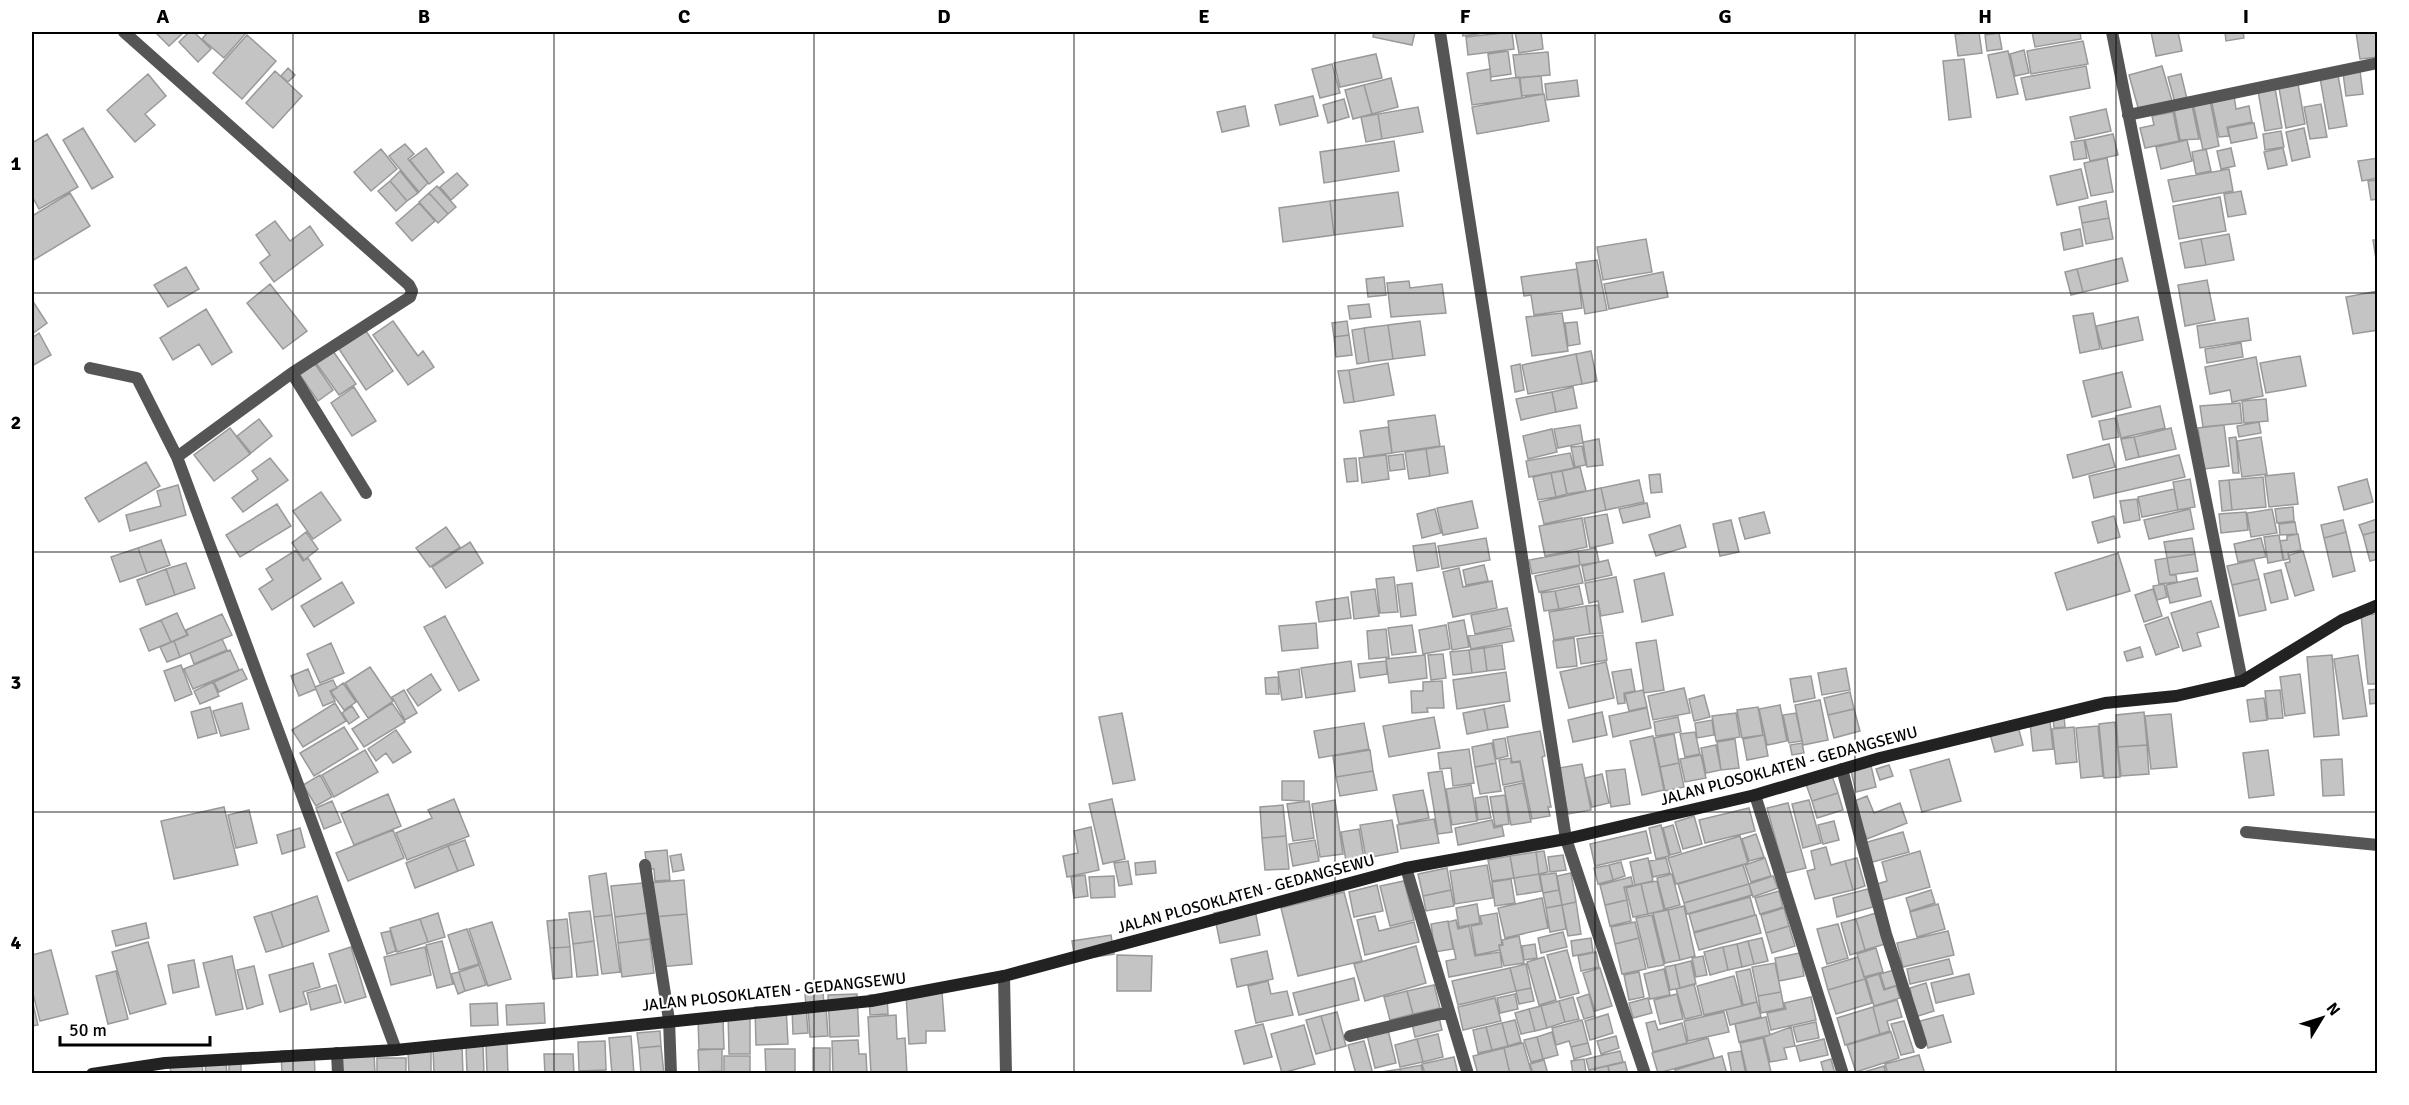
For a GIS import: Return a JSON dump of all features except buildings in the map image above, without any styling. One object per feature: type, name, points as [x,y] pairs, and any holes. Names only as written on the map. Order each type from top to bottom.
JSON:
[{"type":"main road","name":"JALAN PLOSOKLATEN - GEDANGSEWU","points":[[92,1074],[165,1063],[396,1050],[669,1020],[871,1001],[1004,976],[1406,868],[1566,839],[1755,795],[1842,769],[2094,706],[2176,696],[2242,681],[2342,620],[2378,605]]},
{"type":"street","points":[[124,32],[409,285],[412,291],[410,297],[292,373],[177,457]]},
{"type":"street","points":[[1440,32],[1566,839],[1645,1074]]},
{"type":"street","points":[[2112,32],[2242,681]]},
{"type":"street","points":[[2128,115],[2378,63]]},
{"type":"street","points":[[90,368],[137,378],[177,457],[396,1050]]},
{"type":"street","points":[[292,373],[366,493]]},
{"type":"street","points":[[1842,769],[1886,934],[1921,1043]]},
{"type":"street","points":[[1755,795],[1843,1074]]},
{"type":"street","points":[[2246,832],[2378,845]]},
{"type":"street","points":[[645,865],[669,1020],[671,1074]]},
{"type":"street","points":[[1406,868],[1468,1074]]},
{"type":"street","points":[[1004,976],[1006,1074]]},
{"type":"street","points":[[1350,1036],[1449,1011]]},
{"type":"street","points":[[337,1053],[338,1074]]}]
